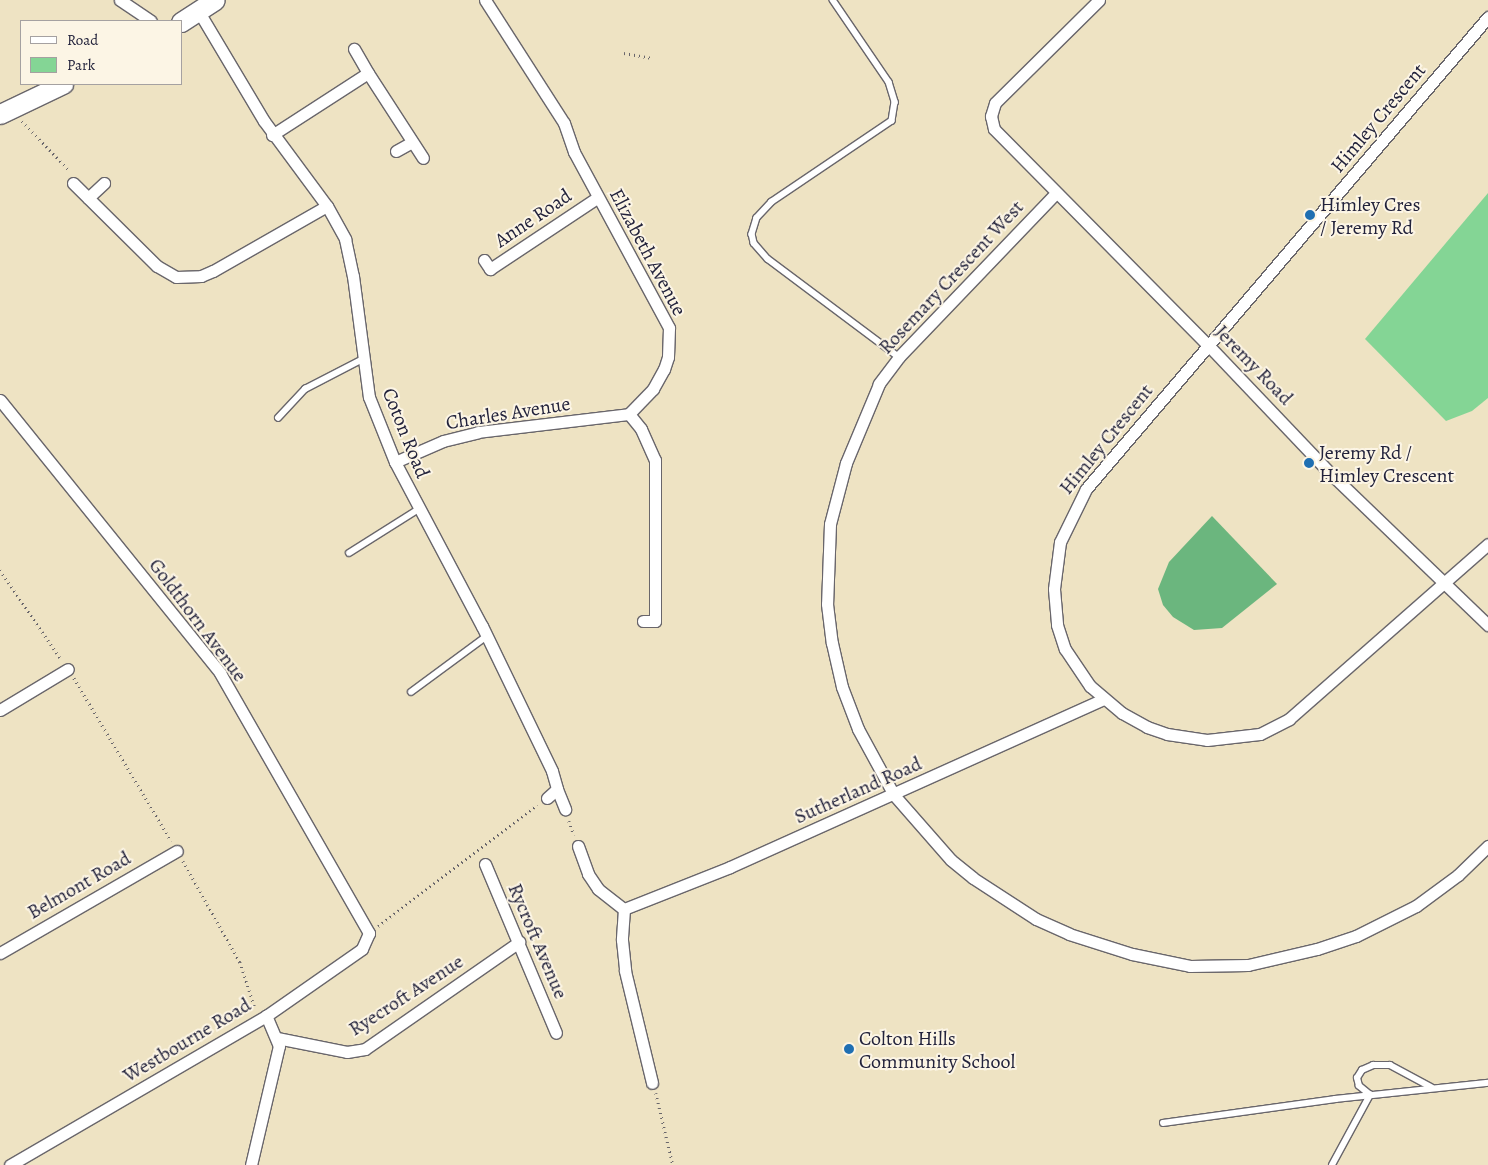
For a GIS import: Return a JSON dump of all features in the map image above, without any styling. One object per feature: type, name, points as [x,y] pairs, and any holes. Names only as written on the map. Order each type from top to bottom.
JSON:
[{"type":"main road","points":[[182,21],[215,0]]},
{"type":"main road","points":[[6,111],[61,85]]},
{"type":"street","points":[[120,0],[150,20]]},
{"type":"street","name":"Elizabeth Avenue","points":[[485,0],[564,123],[574,152],[597,198],[668,328],[668,357],[664,369],[653,389],[629,414]]},
{"type":"street","name":"Jeremy Road","points":[[1099,0],[995,103],[990,116],[994,130],[1208,345],[1332,474],[1444,580],[1488,625]]},
{"type":"street","name":"Coton Road","points":[[198,12],[272,135],[327,206],[350,255],[369,398],[395,462],[487,636],[552,771],[565,809]]},
{"type":"street","name":"Himley Crescent","points":[[1488,17],[1086,489],[1060,542],[1054,589],[1057,625],[1075,665],[1104,699],[1147,727],[1167,734],[1208,740],[1260,734],[1289,719],[1444,580],[1488,544]]},
{"type":"street","points":[[354,49],[423,158]]},
{"type":"street","points":[[272,135],[368,73]]},
{"type":"street","points":[[396,151],[412,142]]},
{"type":"street","points":[[73,183],[157,266],[176,277],[188,278],[213,271],[327,206]]},
{"type":"street","points":[[88,198],[104,184]]},
{"type":"street","name":"Rosemary Crescent West","points":[[1056,193],[899,357],[879,384],[846,463],[830,524],[827,594],[832,643],[842,687],[858,729],[894,795],[933,842],[958,866],[1036,919],[1069,934],[1132,954],[1190,966],[1248,965],[1317,949],[1356,936],[1416,906],[1458,875],[1488,846]]},
{"type":"street","name":"Anne Road","points":[[490,270],[597,198]]},
{"type":"street","name":"Goldthorn Avenue","points":[[0,400],[220,674],[368,933]]},
{"type":"street","points":[[629,414],[641,429],[655,460],[649,621],[667,623]]},
{"type":"street","name":"Charles Avenue","points":[[395,462],[443,441],[478,432],[629,414]]},
{"type":"street","points":[[0,710],[68,669]]},
{"type":"street","name":"Sutherland Road","points":[[624,909],[730,867],[894,795],[1104,699]]},
{"type":"street","points":[[547,798],[557,789]]},
{"type":"street","points":[[578,846],[588,874],[598,889],[624,909],[622,940],[626,971],[652,1083]]},
{"type":"street","name":"Belmont Road","points":[[0,953],[177,850]]},
{"type":"street","name":"Rycroft Avenue","points":[[485,864],[556,1032]]},
{"type":"street","name":"Westbourne Road","points":[[10,1165],[266,1016],[362,949],[368,933]]},
{"type":"street","name":"Ryecroft Avenue","points":[[277,1038],[347,1052],[365,1048],[519,942]]},
{"type":"street","points":[[251,1165],[276,1058],[277,1038],[266,1016]]},
{"type":"lane","points":[[833,0],[889,82],[895,102],[892,121],[772,202],[756,218],[752,234],[754,243],[768,259],[899,357]]},
{"type":"lane","points":[[278,418],[305,389],[365,357]]},
{"type":"lane","points":[[350,553],[419,509]]},
{"type":"lane","points":[[412,692],[487,636]]},
{"type":"lane","points":[[1370,1095],[1359,1086],[1356,1078],[1362,1070],[1373,1064],[1390,1065],[1433,1088]]},
{"type":"lane","points":[[1162,1123],[1370,1095],[1488,1083]]},
{"type":"lane","points":[[1332,1165],[1370,1095]]},
{"type":"path","points":[[624,53],[652,58]]},
{"type":"path","points":[[6,111],[72,173],[73,183]]},
{"type":"path","points":[[0,570],[68,669],[177,850],[240,962],[256,1009],[266,1016]]},
{"type":"path","points":[[368,933],[547,798]]},
{"type":"path","points":[[565,809],[578,846]]},
{"type":"green space","points":[[1488,193],[1488,398],[1472,411],[1446,421],[1365,339]]},
{"type":"green space","points":[[1212,516],[1277,584],[1222,628],[1194,630],[1173,617],[1163,605],[1158,589],[1169,562]]},
{"type":"place","name":"Himley Cres / Jeremy Rd","points":[[1310,215]]},
{"type":"place","name":"Jeremy Rd / Himley Crescent","points":[[1309,463]]},
{"type":"place","name":"Colton Hills Community School","points":[[849,1049]]}]
